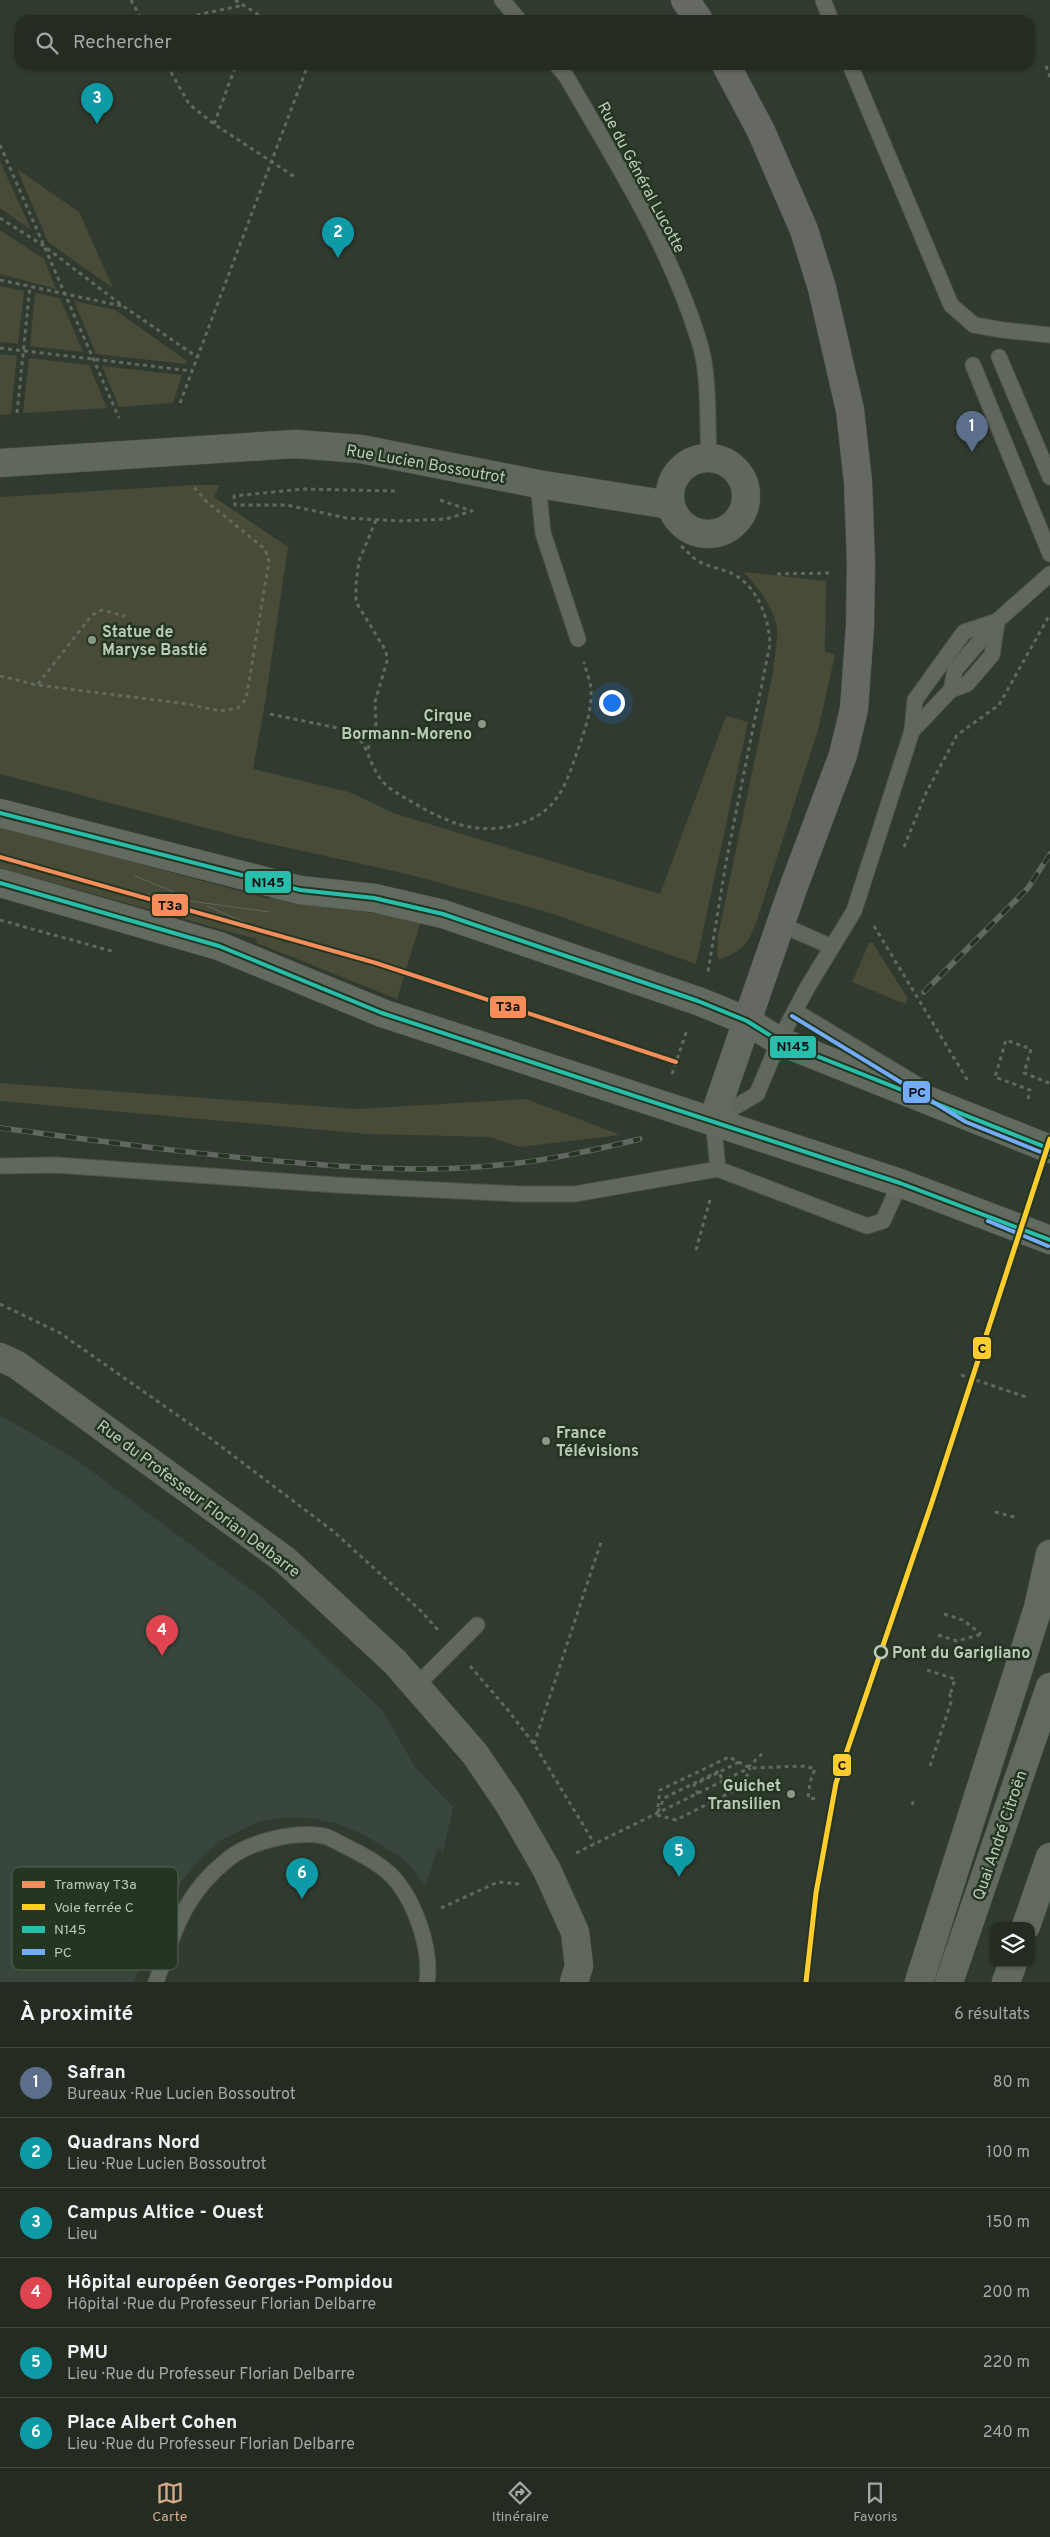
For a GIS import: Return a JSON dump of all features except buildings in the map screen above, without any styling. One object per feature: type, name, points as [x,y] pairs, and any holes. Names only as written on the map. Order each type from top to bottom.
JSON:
[{"type":"highway","points":[[685,0],[696,15]]},
{"type":"highway","points":[[729,70],[761,131],[804,230],[840,359],[850,410],[858,482],[860,599],[854,709],[843,755],[780,924],[747,1021]]},
{"type":"main road","points":[[0,813],[300,890],[374,898],[443,914],[698,1001],[747,1021],[779,1041],[1050,1149]]},
{"type":"main road","points":[[0,883],[219,946],[382,1013],[642,1100],[713,1120],[900,1183],[1050,1240]]},
{"type":"main road","points":[[713,1120],[747,1021]]},
{"type":"main road","points":[[919,1982],[1038,1608],[1050,1554]]},
{"type":"main road","name":"Quai André Citroën","points":[[949,1982],[1050,1687]]},
{"type":"main road","points":[[1027,1922],[1050,1857]]},
{"type":"main road","points":[[1006,1982],[1012,1967]]},
{"type":"street","name":"Rue Lucien Bossoutrot","points":[[0,463],[295,444],[360,449],[538,484],[670,505]]},
{"type":"street","points":[[709,458],[727,463],[738,472],[744,484],[746,499],[743,512],[735,523],[724,530],[711,534],[697,533],[685,527],[676,518],[670,505],[669,493],[672,481],[678,470],[688,463],[709,458]]},
{"type":"street","name":"Rue du Professeur Florian Delbarre","points":[[0,1357],[17,1365],[285,1560],[382,1648],[475,1754],[509,1804],[548,1870],[575,1932],[579,1966],[574,1982]]},
{"type":"lane","points":[[502,0],[515,15]]},
{"type":"lane","points":[[823,0],[829,15]]},
{"type":"lane","name":"Rue du Général Lucotte","points":[[561,70],[661,243],[700,342],[706,389],[709,458]]},
{"type":"lane","points":[[852,70],[951,305],[974,325],[1050,335]]},
{"type":"lane","points":[[998,357],[1050,477]]},
{"type":"lane","points":[[973,366],[1050,554]]},
{"type":"lane","points":[[538,484],[543,533],[578,639]]},
{"type":"lane","points":[[718,1169],[713,1120],[757,1094],[779,1041],[854,911],[912,731],[915,700],[964,632],[997,621],[1050,574]]},
{"type":"lane","points":[[912,731],[951,690],[966,684],[992,655],[997,621]]},
{"type":"lane","points":[[780,924],[832,947]]},
{"type":"lane","points":[[795,1011],[969,1116]]},
{"type":"lane","points":[[0,1166],[91,1167],[336,1185],[521,1194],[576,1194],[718,1169],[867,1226],[883,1221],[900,1183]]},
{"type":"lane","points":[[416,1686],[477,1626]]},
{"type":"lane","points":[[178,1921],[191,1895],[228,1859],[253,1844],[289,1837],[325,1836],[361,1853],[390,1874],[418,1918],[429,1972],[427,1982]]},
{"type":"lane","points":[[156,1982],[160,1970]]},
{"type":"path","points":[[131,0],[139,15]]},
{"type":"path","points":[[235,0],[260,15]]},
{"type":"path","points":[[197,15],[244,5]]},
{"type":"path","points":[[1046,66],[1050,77]]},
{"type":"path","points":[[170,70],[189,104],[214,124],[295,177]]},
{"type":"path","points":[[214,124],[234,70]]},
{"type":"path","points":[[180,403],[306,70]]},
{"type":"path","points":[[0,145],[119,418]]},
{"type":"path","points":[[0,218],[44,246],[123,306],[198,357]]},
{"type":"path","points":[[0,280],[123,306]]},
{"type":"path","points":[[16,413],[30,286]]},
{"type":"path","points":[[0,348],[192,371]]},
{"type":"path","points":[[0,676],[38,685],[187,704],[220,711],[238,708],[246,699],[270,561],[265,549],[207,502],[192,485]]},
{"type":"path","points":[[399,491],[303,488],[234,496],[235,505],[287,505],[346,518],[376,520],[446,519],[472,511],[460,506]]},
{"type":"path","points":[[368,749],[376,724],[375,702],[388,661],[386,651],[356,602],[356,583],[359,562],[376,520]]},
{"type":"path","points":[[681,546],[696,560],[738,577],[749,587],[762,609],[769,629],[770,644],[726,862],[708,975]]},
{"type":"path","points":[[777,574],[833,573]]},
{"type":"path","points":[[38,685],[92,615],[102,610],[125,616]]},
{"type":"path","points":[[902,852],[926,793],[957,735],[999,704],[1050,614]]},
{"type":"path","points":[[270,714],[352,731],[361,738],[368,749],[373,770],[380,781],[432,813],[456,824],[486,828],[514,826],[537,817],[555,800],[569,775],[584,732],[591,691],[578,639]]},
{"type":"path","points":[[872,921],[971,1086]]},
{"type":"path","points":[[669,1080],[689,1026]]},
{"type":"path","points":[[1028,1099],[1030,1090],[994,1077],[1006,1040],[1031,1049],[1024,1072],[1049,1083]]},
{"type":"path","points":[[696,1250],[718,1169]]},
{"type":"path","points":[[0,1304],[60,1333],[210,1438],[333,1531],[420,1610],[507,1709],[534,1744],[594,1843]]},
{"type":"path","points":[[961,1375],[1026,1397]]},
{"type":"path","points":[[995,1512],[1018,1518]]},
{"type":"path","points":[[534,1744],[602,1539]]},
{"type":"path","points":[[938,1635],[957,1641],[982,1634],[963,1620],[944,1614]]},
{"type":"path","points":[[927,1670],[955,1679],[950,1695],[946,1700]]},
{"type":"path","points":[[930,1766],[951,1702],[950,1695]]},
{"type":"path","points":[[576,1853],[745,1770],[762,1754]]},
{"type":"path","points":[[656,1814],[660,1790],[729,1757],[750,1768],[805,1766],[814,1768],[808,1798],[818,1799]]},
{"type":"path","points":[[656,1814],[664,1798],[719,1771],[721,1777],[724,1782],[698,1795],[694,1785],[717,1773],[725,1769],[741,1760]]},
{"type":"path","points":[[656,1814],[676,1820],[743,1786],[750,1768]]},
{"type":"path","points":[[912,1804],[914,1799]]},
{"type":"path","points":[[418,1918],[498,1882],[515,1885],[525,1883]]},
{"type":"shaded area","points":[[0,161],[31,230],[0,208]]},
{"type":"shaded area","points":[[17,169],[79,212],[113,288],[48,242]]},
{"type":"shaded area","points":[[0,230],[44,259],[56,289],[0,274]]},
{"type":"shaded area","points":[[0,286],[24,291],[18,344],[0,342]]},
{"type":"shaded area","points":[[35,293],[60,298],[83,352],[30,346]]},
{"type":"shaded area","points":[[74,301],[115,310],[187,361],[186,364],[96,354]]},
{"type":"shaded area","points":[[0,354],[17,356],[11,414],[0,415]]},
{"type":"shaded area","points":[[29,358],[89,365],[107,408],[23,413]]},
{"type":"shaded area","points":[[102,366],[182,375],[173,403],[119,407]]},
{"type":"shaded area","points":[[192,485],[220,485],[214,497],[288,547],[265,703],[253,769],[349,792],[396,814],[660,894],[726,716],[748,722],[696,964],[547,912],[407,874],[244,838],[0,774],[0,497]]},
{"type":"shaded area","points":[[743,572],[826,581],[825,651],[835,655],[818,730],[757,920],[744,946],[719,960],[717,955],[718,936],[773,672],[777,639],[776,621],[773,613],[759,590]]},
{"type":"shaded area","points":[[0,826],[269,899],[271,897],[421,921],[397,999],[257,943],[256,939],[0,868]]},
{"type":"shaded area","points":[[872,942],[907,997],[905,1004],[852,982],[869,943]]},
{"type":"shaded area","points":[[0,1083],[356,1109],[526,1099],[621,1135],[519,1147],[490,1137],[367,1134],[0,1101]]},
{"type":"shaded area","points":[[0,1415],[77,1460],[266,1601],[382,1710],[415,1767],[453,1807],[443,1853],[438,1848],[425,1887],[411,1867],[399,1856],[359,1832],[335,1823],[309,1818],[282,1818],[260,1821],[220,1841],[201,1858],[178,1888],[178,1867],[12,1867],[12,1970],[138,1970],[134,1982],[0,1982]]},
{"type":"tram line","name":"T3a","points":[[0,857],[376,963],[676,1062]]},
{"type":"tram line","points":[[135,876],[189,898]]},
{"type":"tram line","points":[[126,892],[269,912]]},
{"type":"tram line","points":[[207,906],[265,931]]},
{"type":"railway","points":[[924,992],[1028,888],[1050,854]]},
{"type":"railway","points":[[0,1128],[225,1156],[325,1165],[399,1169],[474,1167],[535,1161],[640,1139]]},
{"type":"rail line","name":"C","points":[[806,1982],[816,1893],[836,1783],[932,1502],[1050,1139]]},
{"type":"transit line","name":"N145","points":[[0,813],[300,890],[374,898],[443,914],[698,1001],[747,1021],[779,1041],[1050,1149]]},
{"type":"transit line","name":"N145","points":[[0,883],[219,946],[382,1013],[900,1183],[1050,1240]]},
{"type":"transit line","name":"PC","points":[[792,1016],[966,1122],[1048,1155]]},
{"type":"transit line","name":"PC","points":[[988,1221],[1048,1246]]},
{"type":"place","name":"Campus Altice - Ouest","points":[[97,124]]},
{"type":"place","name":"Quadrans Nord","points":[[338,258]]},
{"type":"place","name":"Safran","points":[[972,452]]},
{"type":"place","name":"Statue de Maryse Bastié","points":[[92,640]]},
{"type":"place","name":"Cirque Bormann-Moreno","points":[[482,724]]},
{"type":"place","name":"France Télévisions","points":[[546,1441]]},
{"type":"place","name":"Pont du Garigliano","points":[[881,1652]]},
{"type":"place","name":"Hôpital européen Georges-Pompidou","points":[[162,1656]]},
{"type":"place","name":"Guichet Transilien","points":[[791,1794]]},
{"type":"place","name":"PMU","points":[[679,1877]]},
{"type":"place","name":"Place Albert Cohen","points":[[302,1899]]}]
